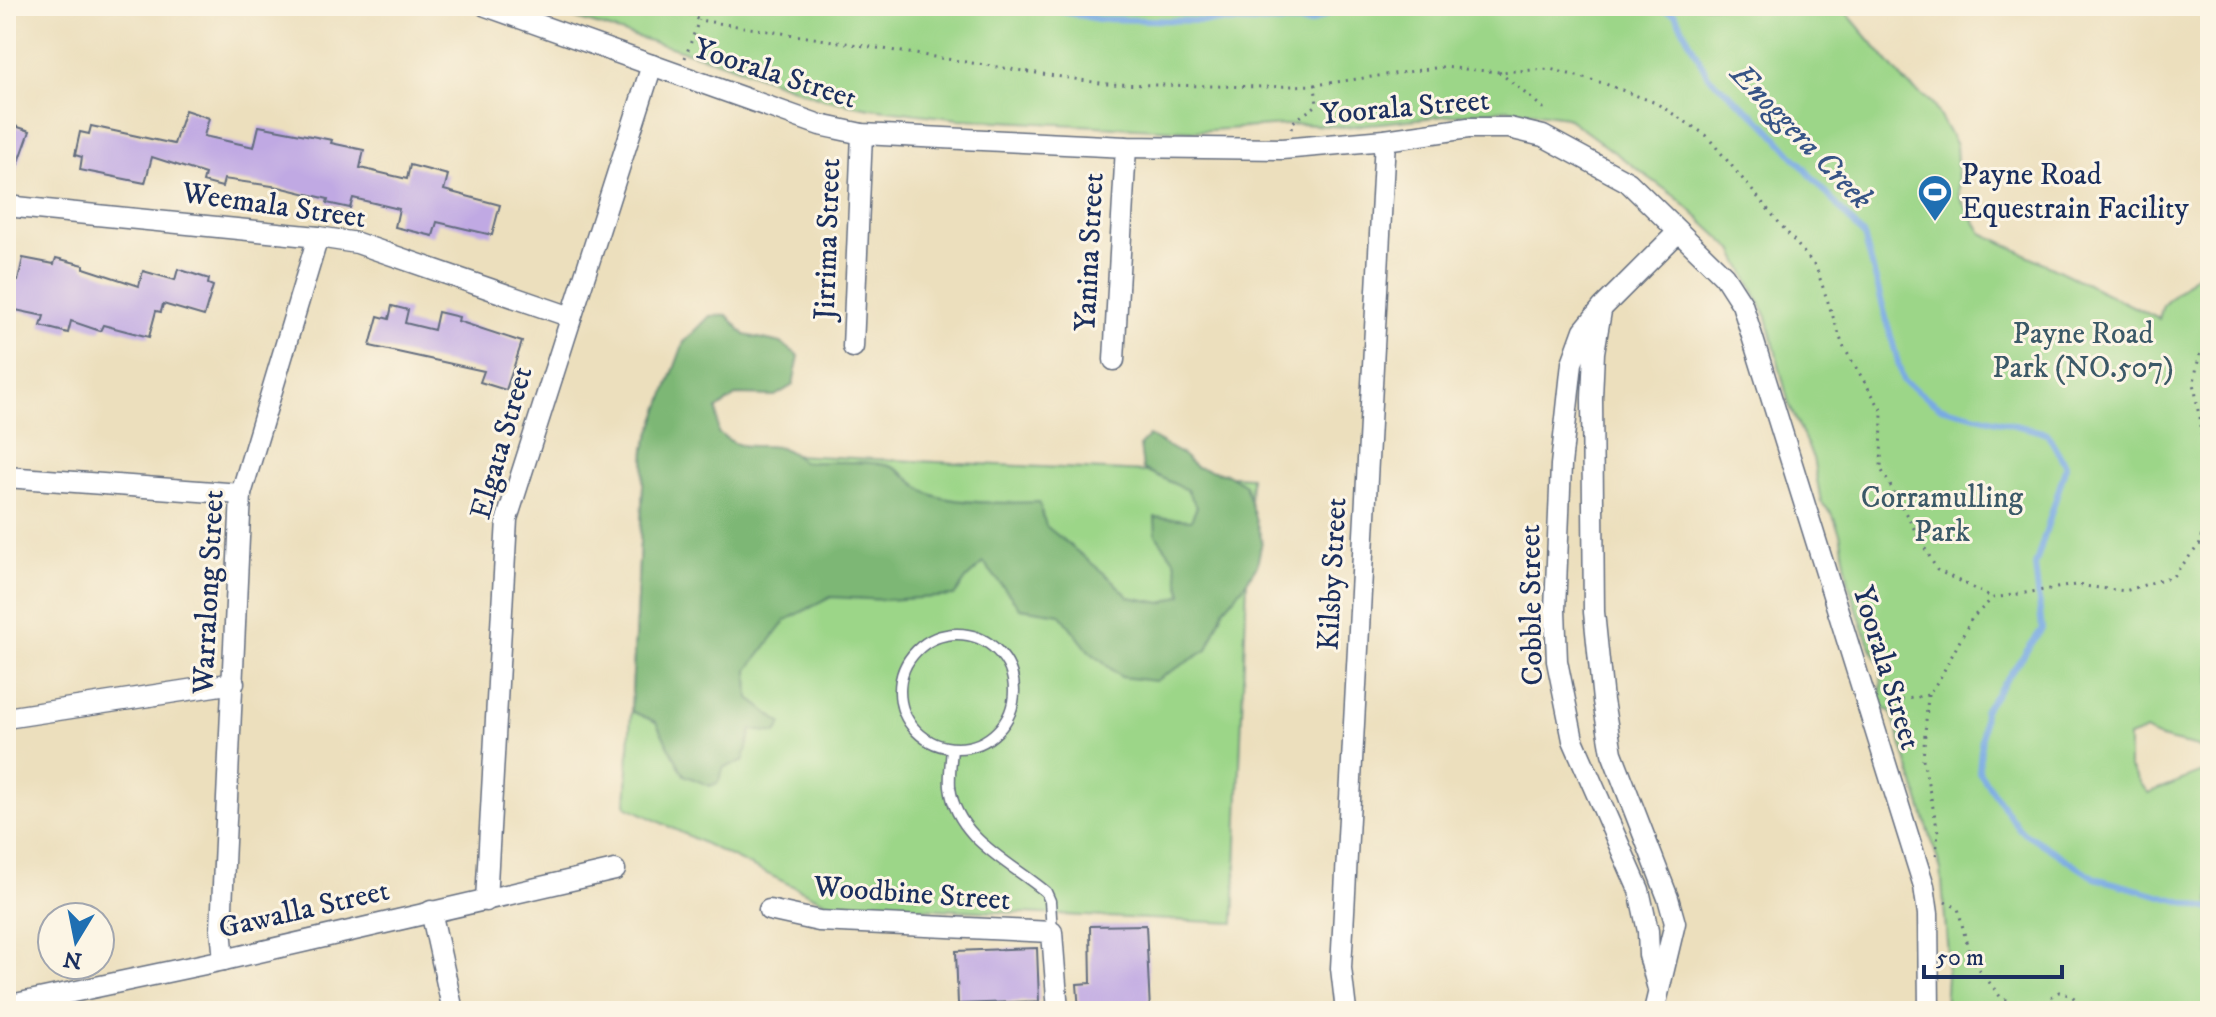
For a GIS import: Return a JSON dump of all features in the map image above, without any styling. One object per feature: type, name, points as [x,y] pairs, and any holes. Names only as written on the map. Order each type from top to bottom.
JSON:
[{"type":"street","name":"Yoorala Street","points":[[486,6],[820,125],[862,134],[1126,147],[1285,149],[1385,140],[1468,128],[1509,128],[1543,136],[1628,182],[1724,276],[1742,304],[1920,872],[1928,914],[1929,1011]]},
{"type":"street","name":"Elgata Street","points":[[486,901],[507,519],[652,65]]},
{"type":"street","name":"Jirrima Street","points":[[853,347],[862,134]]},
{"type":"street","name":"Kilsby Street","points":[[1346,1011],[1341,968],[1385,140]]},
{"type":"street","name":"Yanina Street","points":[[1114,360],[1126,147]]},
{"type":"street","name":"Weemala Street","points":[[6,206],[357,243],[571,317]]},
{"type":"street","name":"Cobble Street","points":[[1658,989],[1649,955],[1648,931],[1639,890],[1573,740],[1557,661],[1555,610],[1561,465],[1572,363],[1584,330],[1678,232]]},
{"type":"street","name":"Warralong Street","points":[[224,960],[221,929],[241,494],[318,237]]},
{"type":"street","name":"Cobble Street","points":[[1602,308],[1594,352],[1592,398],[1594,612],[1612,753],[1675,923],[1654,1011]]},
{"type":"street","points":[[6,477],[241,494]]},
{"type":"street","points":[[6,718],[234,683]]},
{"type":"street","name":"Gawalla Street","points":[[6,1006],[224,960],[615,870]]},
{"type":"street","name":"Woodbine Street","points":[[769,910],[819,921],[1052,932]]},
{"type":"street","points":[[431,911],[453,1011]]},
{"type":"street","points":[[1052,932],[1058,1011]]},
{"type":"lane","points":[[958,634],[976,637],[992,646],[1005,659],[1013,676],[1015,694],[1011,712],[994,734],[970,747],[952,749],[933,744],[917,733],[905,717],[900,698],[900,679],[908,661],[921,646],[938,637],[958,634]]},
{"type":"lane","points":[[952,749],[950,789],[958,810],[989,850],[1046,892],[1050,901],[1052,932]]},
{"type":"path","points":[[675,6],[699,20],[1106,84],[1265,87],[1315,85],[1442,67],[1499,72],[1550,69],[1603,83],[1656,103],[1706,135],[1816,267],[1843,346],[1882,411],[1881,469],[1937,570],[1993,598]]},
{"type":"path","points":[[679,75],[699,20]]},
{"type":"path","points":[[1499,72],[1543,108],[1543,136]]},
{"type":"path","points":[[1285,149],[1293,122],[1317,105],[1315,85]]},
{"type":"path","points":[[1936,858],[1938,832],[1923,759],[1928,695],[1972,618],[1993,598],[2075,585],[2125,591],[2173,576],[2200,544],[2209,489],[2194,382],[2199,356],[2210,331]]},
{"type":"path","points":[[1867,709],[1912,696],[1928,695]]},
{"type":"path","points":[[1928,914],[1934,897],[1958,908],[1970,957],[2002,999],[2046,1011],[2048,999],[2059,992],[2072,996],[2086,1011]]},
{"type":"green space","points":[[544,6],[1841,6],[1905,82],[1932,103],[1956,145],[1959,196],[1982,233],[2159,319],[2163,305],[2199,272],[2210,252],[2210,754],[2195,746],[2145,731],[2129,737],[2129,767],[2148,793],[2210,769],[2210,1011],[1945,1011],[1948,955],[1941,870],[1891,711],[1876,706],[1882,685],[1880,665],[1867,639],[1849,585],[1840,533],[1832,514],[1821,502],[1813,458],[1789,404],[1767,317],[1733,250],[1677,198],[1566,117],[1508,109],[1344,127],[1301,124],[1195,131],[959,119],[823,99],[724,63],[580,20]]},
{"type":"green space","points":[[727,315],[745,335],[781,343],[799,356],[793,385],[775,396],[737,395],[717,409],[718,433],[735,443],[773,446],[787,450],[802,462],[882,464],[901,472],[928,493],[952,500],[1039,502],[1046,526],[1129,597],[1162,603],[1182,595],[1175,561],[1156,535],[1155,517],[1191,520],[1197,507],[1187,490],[1143,469],[1140,445],[1149,436],[1181,454],[1196,467],[1227,474],[1245,485],[1262,541],[1257,565],[1224,609],[1207,650],[1155,681],[1121,677],[1089,651],[1060,614],[1020,608],[984,563],[967,578],[954,596],[885,600],[831,597],[786,620],[748,670],[749,698],[782,724],[776,733],[752,730],[743,762],[724,767],[718,783],[710,786],[684,775],[656,722],[631,711],[645,448],[684,342],[710,316]]},
{"type":"green space","points":[[645,448],[1251,477],[1234,923],[830,904],[626,806]]},
{"type":"building","points":[[185,110],[209,118],[204,136],[254,147],[259,126],[332,140],[331,143],[364,150],[360,168],[407,179],[410,165],[448,175],[444,190],[500,205],[492,235],[437,222],[433,236],[395,227],[399,209],[353,198],[350,208],[279,187],[224,179],[222,187],[203,182],[205,174],[152,157],[145,183],[80,170],[82,157],[75,155],[80,132],[89,134],[91,126],[174,144]]},
{"type":"building","points":[[6,123],[30,131],[8,193],[6,192]]},
{"type":"building","points":[[23,258],[54,264],[56,258],[139,286],[143,271],[175,280],[178,269],[209,279],[208,284],[213,286],[204,316],[163,304],[161,312],[156,311],[149,337],[103,325],[100,331],[71,321],[68,333],[41,326],[44,316],[6,308],[6,278],[18,281]]},
{"type":"building","points":[[392,306],[408,310],[405,323],[434,330],[438,312],[522,342],[506,390],[480,382],[484,371],[370,346],[378,316],[389,319]]},
{"type":"building","points":[[1146,925],[1150,1011],[1079,1011],[1077,984],[1091,983],[1090,926]]},
{"type":"building","points":[[1037,948],[1039,1001],[958,1004],[956,951]]},
{"type":"waterway","name":"Enoggera Creek","points":[[1036,6],[1097,19],[1309,23],[1346,6]]},
{"type":"waterway","name":"Enoggera Creek","points":[[1652,6],[1675,14],[1708,76],[1766,125],[1864,236],[1903,381],[1940,407],[2047,433],[2066,466],[2035,566],[2042,629],[1984,711],[1979,772],[2020,830],[2095,878],[2210,909]]},
{"type":"place","name":"Payne Road Equestrain Facility","points":[[1935,223]]},
{"type":"park label","name":"Payne Road Park (NO.507)","points":[[2083,351]]},
{"type":"park label","name":"Corramulling Park","points":[[1942,515]]}]
